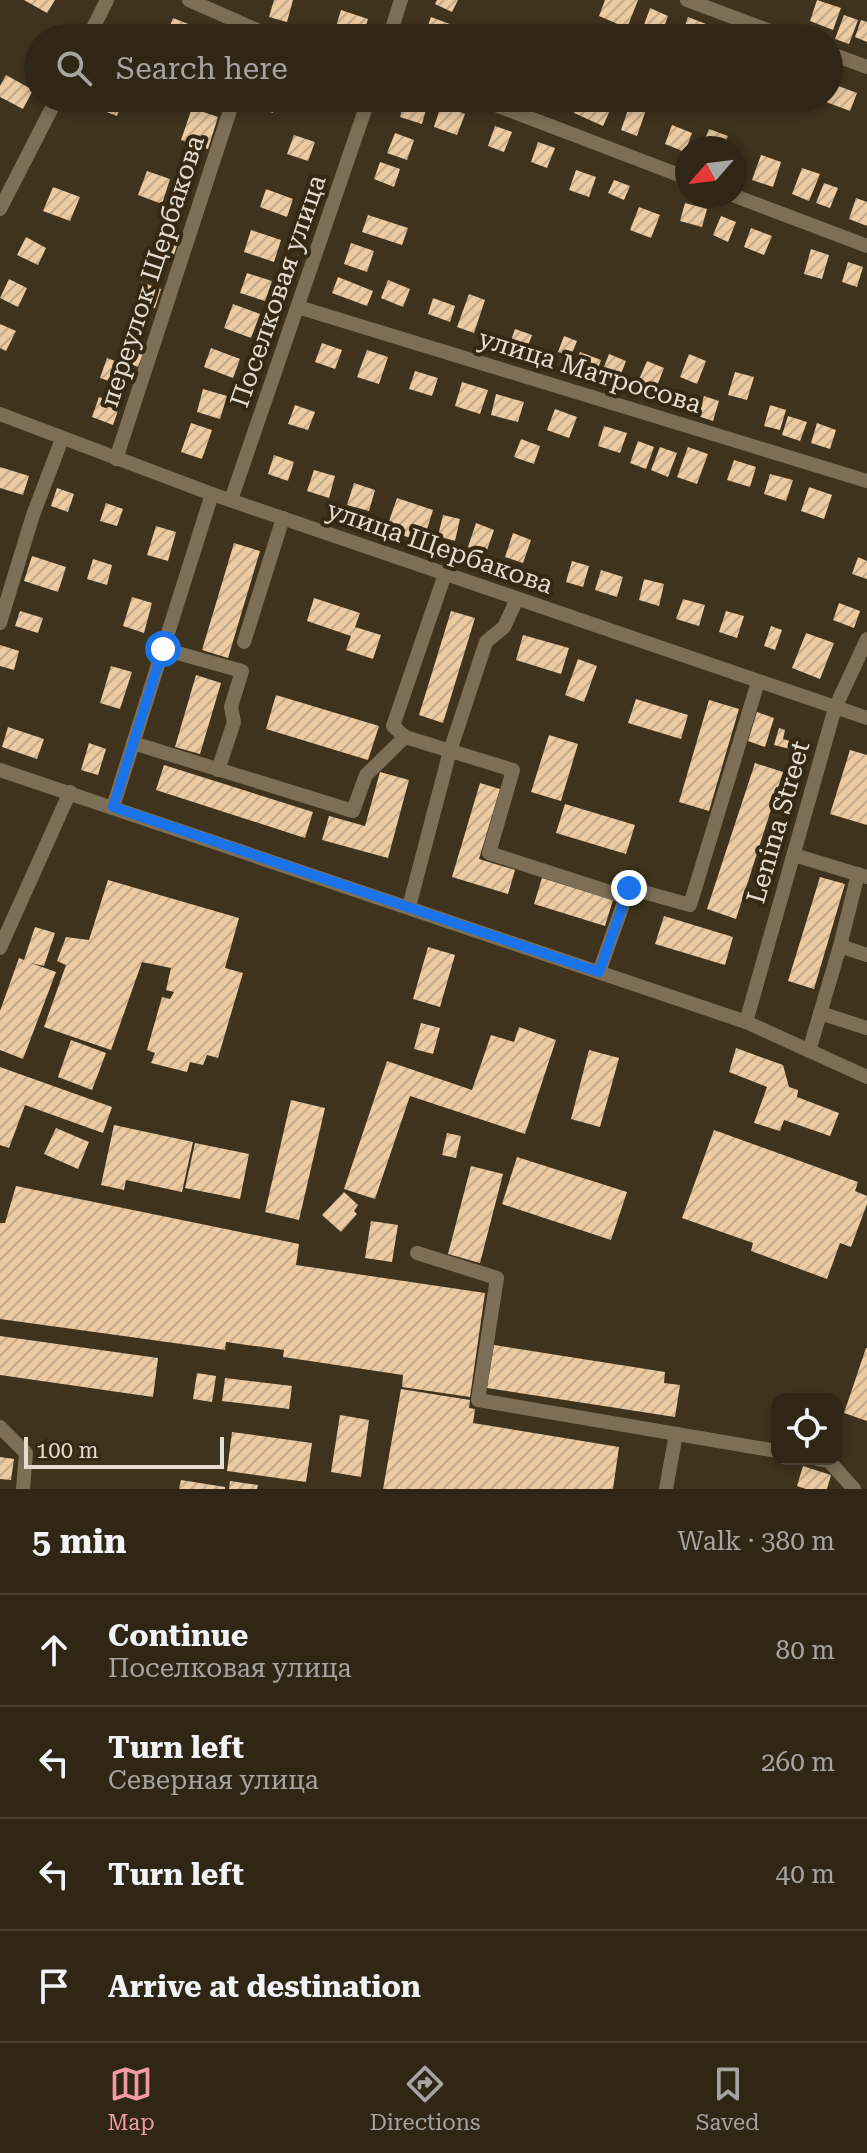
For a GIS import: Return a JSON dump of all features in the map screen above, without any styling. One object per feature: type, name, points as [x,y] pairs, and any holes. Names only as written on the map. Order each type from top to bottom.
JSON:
[{"type":"street","points":[[95,24],[107,0]]},
{"type":"street","points":[[189,0],[236,24]]},
{"type":"street","points":[[393,24],[401,0]]},
{"type":"street","points":[[687,0],[751,24]]},
{"type":"street","points":[[843,58],[867,67]]},
{"type":"street","points":[[0,209],[50,112]]},
{"type":"street","name":"переулок Щербакова","points":[[116,459],[229,112]]},
{"type":"street","name":"Поселковая улица","points":[[231,500],[364,112]]},
{"type":"street","points":[[514,112],[675,173]]},
{"type":"street","points":[[747,201],[867,246]]},
{"type":"street","name":"улица Матросова","points":[[298,307],[867,481]]},
{"type":"street","name":"улица Щербакова","points":[[0,414],[212,494],[867,718]]},
{"type":"street","points":[[0,623],[33,515],[62,439]]},
{"type":"street","points":[[113,807],[212,494]]},
{"type":"street","points":[[244,642],[283,518]]},
{"type":"street","points":[[445,574],[393,726],[405,737],[513,770],[489,853],[625,897]]},
{"type":"street","points":[[409,907],[450,751],[486,642],[504,627],[517,599]]},
{"type":"street","name":"Lenina Street","points":[[746,1022],[835,708],[867,639]]},
{"type":"street","points":[[163,649],[242,671],[231,707],[234,722],[218,770]]},
{"type":"street","points":[[599,972],[629,888],[690,905],[758,682]]},
{"type":"street","points":[[133,743],[353,811],[366,775],[405,737]]},
{"type":"street","points":[[0,770],[746,1022],[867,1077]]},
{"type":"street","points":[[0,948],[70,792]]},
{"type":"street","points":[[794,855],[862,876],[809,1051]]},
{"type":"street","points":[[840,946],[867,955]]},
{"type":"street","points":[[820,1013],[867,1028]]},
{"type":"street","points":[[417,1253],[497,1278],[478,1400],[771,1450]]},
{"type":"street","points":[[0,1427],[26,1453],[23,1489]]},
{"type":"street","points":[[666,1489],[676,1434]]},
{"type":"street","points":[[833,1465],[854,1489]]},
{"type":"building","points":[[24,0],[55,0],[47,13]]},
{"type":"building","points":[[274,0],[293,0],[287,22],[269,17]]},
{"type":"building","points":[[437,0],[458,0],[452,12],[435,4]]},
{"type":"building","points":[[605,0],[638,0],[629,24],[618,24],[599,16]]},
{"type":"building","points":[[817,0],[841,8],[835,24],[810,21]]},
{"type":"building","points":[[650,8],[668,16],[665,24],[644,24]]},
{"type":"building","points":[[341,10],[368,19],[366,24],[337,24]]},
{"type":"building","points":[[844,15],[858,20],[849,44],[843,42],[841,24]]},
{"type":"building","points":[[431,17],[450,24],[429,24]]},
{"type":"building","points":[[688,17],[706,24],[686,24]]},
{"type":"building","points":[[173,18],[188,24],[171,24]]},
{"type":"building","points":[[861,20],[867,22],[867,42],[855,37]]},
{"type":"building","points":[[6,75],[24,85],[23,109],[0,97],[0,86]]},
{"type":"building","points":[[843,88],[857,93],[850,111],[843,108]]},
{"type":"building","points":[[191,112],[218,117],[208,149],[181,140]]},
{"type":"building","points":[[401,112],[425,112],[422,124],[400,117]]},
{"type":"building","points":[[439,112],[465,114],[457,135],[434,127]]},
{"type":"building","points":[[574,112],[609,112],[603,126]]},
{"type":"building","points":[[627,112],[645,112],[637,136],[621,130]]},
{"type":"building","points":[[672,125],[692,133],[691,136],[675,136],[675,148],[665,144]]},
{"type":"building","points":[[495,126],[512,132],[504,152],[488,146]]},
{"type":"building","points":[[709,129],[728,136],[706,136]]},
{"type":"building","points":[[395,133],[414,140],[407,160],[387,153]]},
{"type":"building","points":[[294,135],[315,142],[308,161],[287,154]]},
{"type":"building","points":[[538,142],[555,148],[547,168],[531,162]]},
{"type":"building","points":[[761,155],[781,162],[773,187],[752,180]]},
{"type":"building","points":[[380,162],[400,169],[394,187],[374,179]]},
{"type":"building","points":[[802,168],[820,174],[809,201],[792,194]]},
{"type":"building","points":[[576,170],[596,177],[589,197],[569,190]]},
{"type":"building","points":[[147,171],[170,179],[162,204],[138,195]]},
{"type":"building","points":[[614,180],[630,186],[624,200],[608,193]]},
{"type":"building","points":[[824,183],[838,188],[830,208],[816,203]]},
{"type":"building","points":[[53,187],[80,197],[70,221],[43,211]]},
{"type":"building","points":[[266,189],[293,199],[287,217],[260,207]]},
{"type":"building","points":[[856,198],[867,202],[867,226],[849,219]]},
{"type":"building","points":[[639,207],[660,215],[651,238],[630,230]]},
{"type":"building","points":[[684,208],[707,209],[702,227],[680,221]]},
{"type":"building","points":[[368,215],[408,228],[402,245],[362,232]]},
{"type":"building","points":[[721,216],[736,222],[728,242],[713,235]]},
{"type":"building","points":[[751,228],[772,236],[764,255],[744,247]]},
{"type":"building","points":[[251,230],[281,240],[274,262],[244,252]]},
{"type":"building","points":[[159,233],[179,239],[172,261],[152,255]]},
{"type":"building","points":[[26,237],[46,248],[38,265],[17,255]]},
{"type":"building","points":[[351,243],[374,251],[367,272],[344,264]]},
{"type":"building","points":[[811,249],[829,255],[822,279],[804,274]]},
{"type":"building","points":[[848,262],[863,267],[857,287],[842,282]]},
{"type":"building","points":[[247,273],[272,281],[265,301],[240,293]]},
{"type":"building","points":[[338,277],[373,291],[367,306],[332,293]]},
{"type":"building","points":[[9,279],[27,288],[18,307],[0,298]]},
{"type":"building","points":[[388,280],[410,289],[403,307],[381,298]]},
{"type":"building","points":[[141,282],[161,289],[155,308],[134,301]]},
{"type":"building","points":[[469,294],[485,300],[474,333],[457,327]]},
{"type":"building","points":[[433,298],[455,306],[450,322],[428,314]]},
{"type":"building","points":[[233,304],[260,314],[251,338],[224,328]]},
{"type":"building","points":[[0,324],[16,331],[6,351],[0,348]]},
{"type":"building","points":[[515,329],[532,335],[524,356],[508,349]]},
{"type":"building","points":[[564,336],[577,341],[571,356],[558,352]]},
{"type":"building","points":[[322,343],[342,350],[335,369],[315,362]]},
{"type":"building","points":[[129,345],[144,351],[138,367],[123,361]]},
{"type":"building","points":[[211,348],[240,359],[233,378],[204,367]]},
{"type":"building","points":[[367,350],[388,357],[379,384],[357,377]]},
{"type":"building","points":[[580,352],[601,360],[593,383],[572,375]]},
{"type":"building","points":[[609,354],[626,361],[617,384],[600,377]]},
{"type":"building","points":[[689,354],[706,361],[697,384],[680,377]]},
{"type":"building","points":[[107,358],[134,368],[127,387],[100,378]]},
{"type":"building","points":[[647,361],[664,368],[655,391],[637,384]]},
{"type":"building","points":[[415,371],[438,378],[432,396],[409,389]]},
{"type":"building","points":[[735,372],[754,377],[747,400],[728,395]]},
{"type":"building","points":[[462,382],[488,390],[480,414],[455,406]]},
{"type":"building","points":[[203,389],[227,396],[220,419],[197,412]]},
{"type":"building","points":[[496,394],[524,402],[518,422],[491,415]]},
{"type":"building","points":[[704,396],[719,401],[713,421],[698,416]]},
{"type":"building","points":[[99,397],[120,405],[113,425],[92,417]]},
{"type":"building","points":[[295,405],[315,412],[308,430],[288,424]]},
{"type":"building","points":[[770,405],[786,410],[780,430],[764,426]]},
{"type":"building","points":[[555,409],[577,417],[569,438],[547,430]]},
{"type":"building","points":[[788,416],[807,422],[800,441],[782,435]]},
{"type":"building","points":[[191,423],[212,430],[202,459],[181,452]]},
{"type":"building","points":[[817,423],[836,430],[830,449],[811,443]]},
{"type":"building","points":[[604,426],[627,433],[620,453],[598,446]]},
{"type":"building","points":[[521,439],[540,446],[534,464],[514,457]]},
{"type":"building","points":[[638,441],[654,447],[646,469],[630,463]]},
{"type":"building","points":[[660,447],[677,453],[668,477],[651,470]]},
{"type":"building","points":[[688,447],[708,454],[697,484],[677,477]]},
{"type":"building","points":[[274,455],[294,462],[288,481],[268,474]]},
{"type":"building","points":[[734,460],[756,467],[750,487],[727,480]]},
{"type":"building","points":[[0,467],[29,476],[23,495],[0,488]]},
{"type":"building","points":[[314,470],[335,476],[329,498],[307,491]]},
{"type":"building","points":[[770,474],[793,480],[786,501],[764,494]]},
{"type":"building","points":[[354,483],[375,490],[369,511],[347,505]]},
{"type":"building","points":[[809,487],[832,495],[824,519],[801,511]]},
{"type":"building","points":[[57,488],[74,494],[68,512],[51,506]]},
{"type":"building","points":[[397,498],[433,510],[423,542],[386,530]]},
{"type":"building","points":[[106,503],[123,509],[117,526],[100,521]]},
{"type":"building","points":[[443,515],[460,519],[455,541],[438,536]]},
{"type":"building","points":[[476,523],[494,530],[486,553],[468,547]]},
{"type":"building","points":[[156,526],[176,532],[168,561],[147,555]]},
{"type":"building","points":[[513,533],[531,540],[523,563],[505,557]]},
{"type":"building","points":[[234,543],[260,551],[228,658],[202,650]]},
{"type":"building","points":[[32,556],[66,567],[58,592],[24,581]]},
{"type":"building","points":[[858,557],[867,561],[867,579],[852,574]]},
{"type":"building","points":[[93,559],[112,565],[107,585],[87,579]]},
{"type":"building","points":[[572,561],[589,566],[583,587],[566,582]]},
{"type":"building","points":[[601,570],[623,577],[617,597],[595,590]]},
{"type":"building","points":[[644,579],[664,584],[659,606],[639,600]]},
{"type":"building","points":[[132,597],[152,603],[144,633],[123,626]]},
{"type":"building","points":[[314,598],[360,613],[355,627],[381,635],[373,659],[346,650],[351,636],[307,621]]},
{"type":"building","points":[[683,599],[705,605],[699,626],[676,619]]},
{"type":"building","points":[[839,603],[860,611],[854,628],[833,620]]},
{"type":"building","points":[[20,611],[43,618],[38,633],[15,626]]},
{"type":"building","points":[[451,611],[475,618],[443,723],[419,715]]},
{"type":"building","points":[[726,611],[744,616],[737,638],[719,632]]},
{"type":"building","points":[[771,626],[782,630],[775,650],[764,646]]},
{"type":"building","points":[[806,633],[834,643],[820,679],[792,668]]},
{"type":"building","points":[[523,635],[569,648],[561,674],[516,660]]},
{"type":"building","points":[[0,645],[19,651],[14,670],[0,666]]},
{"type":"building","points":[[578,659],[597,666],[584,702],[565,695]]},
{"type":"building","points":[[111,666],[132,672],[120,709],[100,703]]},
{"type":"building","points":[[196,675],[221,683],[200,754],[175,747]]},
{"type":"building","points":[[276,695],[379,726],[368,760],[266,729]]},
{"type":"building","points":[[636,699],[688,715],[681,739],[628,723]]},
{"type":"building","points":[[709,700],[739,709],[709,811],[679,802]]},
{"type":"building","points":[[757,712],[774,718],[765,747],[748,741]]},
{"type":"building","points":[[8,727],[44,739],[37,759],[2,747]]},
{"type":"building","points":[[779,728],[785,730],[783,739],[800,744],[798,751],[774,745]]},
{"type":"building","points":[[549,735],[578,744],[561,801],[531,792]]},
{"type":"building","points":[[89,743],[106,749],[98,775],[81,770]]},
{"type":"building","points":[[850,750],[867,755],[867,825],[830,814]]},
{"type":"building","points":[[755,763],[783,772],[736,919],[707,909]]},
{"type":"building","points":[[164,765],[313,812],[305,838],[156,790]]},
{"type":"building","points":[[380,772],[409,780],[388,858],[322,840],[329,816],[365,826]]},
{"type":"building","points":[[480,783],[500,789],[479,859],[515,870],[508,894],[452,877]]},
{"type":"building","points":[[565,804],[635,825],[626,854],[556,833]]},
{"type":"building","points":[[820,877],[845,884],[814,989],[788,981]]},
{"type":"building","points":[[542,878],[613,900],[605,926],[534,904]]},
{"type":"building","points":[[108,880],[239,918],[225,968],[243,973],[218,1058],[207,1055],[203,1065],[190,1062],[187,1072],[151,1063],[155,1053],[147,1050],[162,997],[170,999],[174,992],[166,990],[171,968],[142,962],[111,1050],[44,1027],[66,965],[57,961],[66,937],[89,940]]},
{"type":"building","points":[[664,916],[733,937],[725,965],[655,944]]},
{"type":"building","points":[[35,927],[55,933],[44,966],[31,963],[56,972],[23,1059],[0,1050],[0,1011],[19,958],[24,960]]},
{"type":"building","points":[[428,947],[455,955],[440,1007],[413,999]]},
{"type":"building","points":[[421,1023],[440,1028],[433,1054],[414,1049]]},
{"type":"building","points":[[519,1027],[556,1040],[525,1134],[410,1096],[375,1199],[344,1189],[387,1061],[472,1090],[491,1035],[514,1042]]},
{"type":"building","points":[[71,1040],[106,1053],[92,1090],[58,1077]]},
{"type":"building","points":[[736,1048],[783,1065],[789,1087],[798,1090],[797,1097],[839,1113],[830,1136],[784,1120],[780,1131],[754,1123],[767,1087],[729,1072]]},
{"type":"building","points":[[589,1050],[619,1058],[600,1127],[571,1119]]},
{"type":"building","points":[[0,1067],[112,1107],[103,1133],[25,1105],[9,1148],[0,1145]]},
{"type":"building","points":[[291,1100],[325,1108],[299,1220],[265,1212]]},
{"type":"building","points":[[114,1125],[193,1142],[182,1192],[126,1180],[124,1190],[101,1185]]},
{"type":"building","points":[[56,1128],[89,1142],[78,1169],[44,1154]]},
{"type":"building","points":[[714,1130],[858,1182],[855,1191],[867,1196],[867,1204],[851,1247],[840,1243],[827,1279],[751,1251],[753,1243],[682,1218]]},
{"type":"building","points":[[447,1133],[461,1136],[456,1158],[442,1155]]},
{"type":"building","points":[[195,1143],[249,1154],[240,1199],[185,1188]]},
{"type":"building","points":[[517,1157],[627,1192],[611,1240],[502,1204]]},
{"type":"building","points":[[471,1166],[503,1174],[480,1263],[448,1254]]},
{"type":"building","points":[[16,1186],[299,1244],[296,1265],[485,1293],[470,1397],[402,1387],[403,1375],[283,1357],[284,1350],[226,1342],[225,1350],[0,1319],[0,1223],[5,1223]]},
{"type":"building","points":[[344,1192],[358,1205],[354,1211],[357,1214],[341,1232],[322,1215]]},
{"type":"building","points":[[371,1221],[398,1225],[392,1262],[365,1258]]},
{"type":"building","points":[[0,1336],[158,1358],[153,1397],[0,1375]]},
{"type":"building","points":[[494,1345],[665,1372],[664,1383],[680,1385],[675,1417],[487,1388]]},
{"type":"building","points":[[867,1348],[867,1421],[844,1413]]},
{"type":"building","points":[[197,1373],[216,1376],[212,1402],[193,1399]]},
{"type":"building","points":[[225,1378],[292,1386],[289,1409],[222,1401]]},
{"type":"building","points":[[401,1389],[470,1400],[469,1408],[475,1409],[473,1423],[619,1447],[613,1489],[383,1489]]},
{"type":"building","points":[[340,1415],[369,1420],[361,1477],[331,1472]]},
{"type":"building","points":[[232,1432],[312,1443],[306,1482],[227,1471]]},
{"type":"building","points":[[0,1457],[14,1459],[11,1480],[0,1479]]},
{"type":"building","points":[[803,1466],[831,1475],[827,1489],[797,1486]]},
{"type":"building","points":[[181,1480],[225,1487],[225,1489],[179,1489]]},
{"type":"building","points":[[230,1481],[258,1485],[257,1489],[229,1489]]},
{"type":"route","points":[[163,649],[113,807],[599,972],[629,888]]}]
